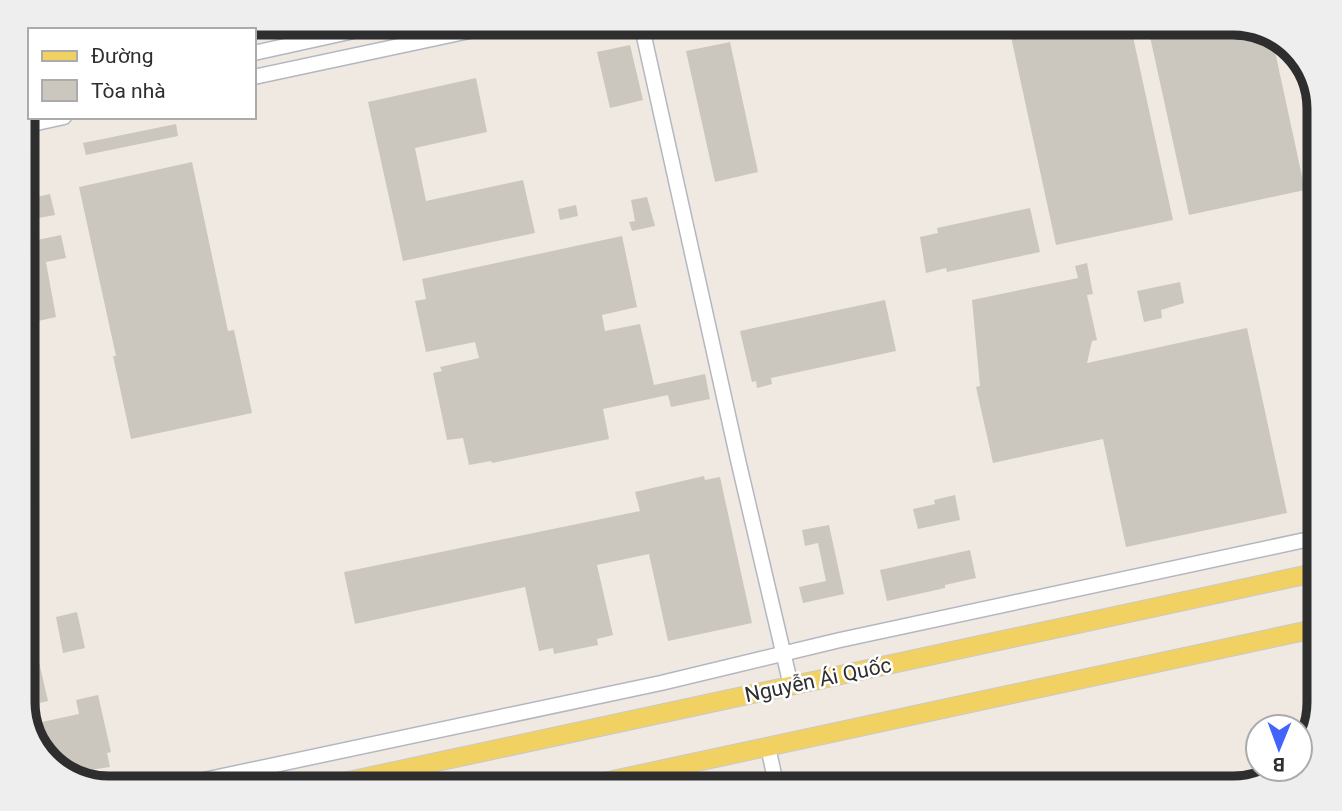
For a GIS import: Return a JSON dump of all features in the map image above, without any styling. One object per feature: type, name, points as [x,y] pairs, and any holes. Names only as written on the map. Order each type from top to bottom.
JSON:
[{"type":"main road","name":"Nguyễn Ái Quốc","points":[[372,776],[1307,575]]},
{"type":"main road","points":[[632,776],[1307,631]]},
{"type":"street","points":[[256,53],[336,35]]},
{"type":"street","points":[[256,77],[451,35]]},
{"type":"street","points":[[644,35],[791,686]]},
{"type":"street","points":[[35,123],[55,119]]},
{"type":"street","points":[[223,776],[661,683],[840,640],[1307,540]]},
{"type":"street","points":[[768,747],[774,776]]},
{"type":"building","points":[[1011,35],[1133,35],[1173,220],[1056,245]]},
{"type":"building","points":[[1150,35],[1233,35],[1270,45],[1274,48],[1305,190],[1189,215]]},
{"type":"building","points":[[730,42],[758,172],[715,182],[686,51]]},
{"type":"building","points":[[630,45],[643,100],[610,108],[597,52]]},
{"type":"building","points":[[476,78],[487,132],[415,148],[426,201],[523,180],[535,233],[403,261],[368,102]]},
{"type":"building","points":[[176,124],[178,136],[86,155],[83,143]]},
{"type":"building","points":[[192,162],[228,331],[234,330],[252,413],[131,439],[79,187]]},
{"type":"building","points":[[50,194],[55,215],[35,219],[35,197]]},
{"type":"building","points":[[647,197],[655,226],[632,231],[629,222],[635,221],[631,200]]},
{"type":"building","points":[[576,205],[578,216],[560,220],[558,209]]},
{"type":"building","points":[[1030,208],[1040,252],[947,272],[946,268],[926,273],[920,237],[938,233],[937,228]]},
{"type":"building","points":[[61,235],[66,258],[46,262],[56,317],[35,322],[35,240]]},
{"type":"building","points":[[622,236],[637,307],[602,315],[605,331],[640,324],[654,385],[705,374],[710,399],[671,407],[668,395],[603,409],[609,439],[492,463],[469,465],[463,438],[447,440],[433,373],[442,371],[440,367],[479,358],[475,342],[426,352],[415,301],[426,299],[422,279]]},
{"type":"building","points":[[1087,263],[1093,294],[1087,295],[1097,340],[1092,341],[1087,363],[1247,328],[1287,513],[1126,547],[1103,439],[993,463],[976,387],[980,386],[972,300],[1078,278],[1075,266]]},
{"type":"building","points":[[1180,282],[1184,303],[1161,310],[1162,318],[1144,322],[1137,291]]},
{"type":"building","points":[[885,300],[896,351],[771,378],[772,384],[757,388],[756,381],[752,382],[740,331]]},
{"type":"building","points":[[704,476],[705,480],[720,477],[752,623],[668,641],[649,554],[597,565],[613,635],[597,639],[598,645],[554,654],[553,648],[539,651],[525,587],[355,624],[344,572],[640,511],[635,492]]},
{"type":"building","points":[[955,495],[960,520],[918,529],[913,509],[935,504],[934,500]]},
{"type":"building","points":[[829,525],[844,594],[803,603],[799,587],[826,581],[818,543],[805,546],[802,530]]},
{"type":"building","points":[[970,550],[976,578],[887,601],[880,570]]},
{"type":"building","points":[[77,612],[85,648],[63,653],[56,617]]},
{"type":"building","points":[[35,649],[48,701],[35,704]]},
{"type":"building","points":[[98,695],[111,752],[107,753],[110,767],[81,770],[64,761],[47,743],[38,723],[79,714],[76,700]]}]
